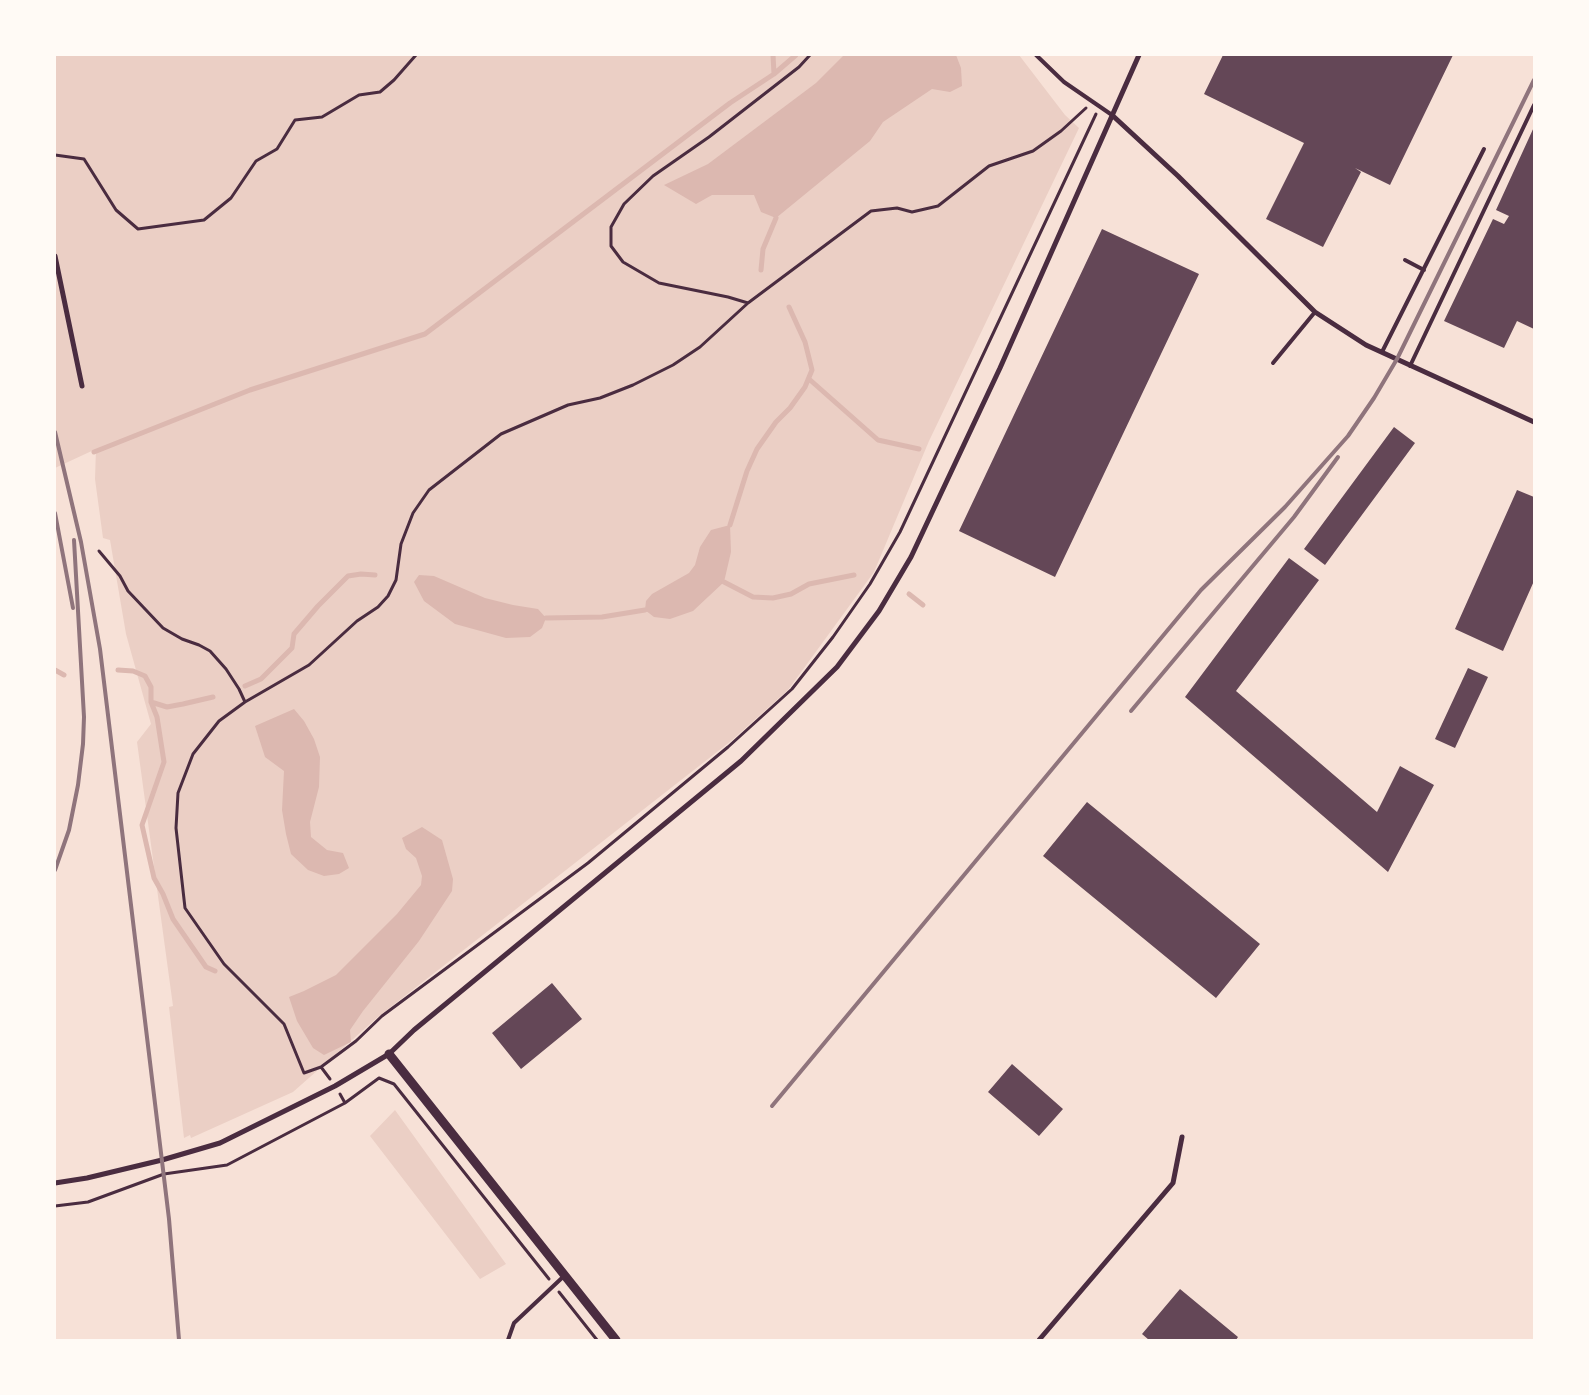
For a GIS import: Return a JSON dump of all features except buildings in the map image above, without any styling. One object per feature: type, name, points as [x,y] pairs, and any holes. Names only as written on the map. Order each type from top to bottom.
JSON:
[{"type":"street","points":[[55,1183],[106,1174],[220,1143],[335,1086],[389,1054],[414,1030],[741,761],[838,667],[880,611],[911,557],[1000,368],[1139,55]]},
{"type":"street","points":[[1112,115],[1178,176],[1315,312],[1366,345],[1534,422]]},
{"type":"street","points":[[55,256],[82,386]]},
{"type":"street","points":[[389,1054],[616,1340]]},
{"type":"street","points":[[1039,1340],[1173,1183],[1182,1137]]},
{"type":"lane","points":[[1036,55],[1064,82],[1112,115]]},
{"type":"lane","points":[[1410,366],[1534,105]]},
{"type":"lane","points":[[1382,352],[1484,149]]},
{"type":"lane","points":[[1405,260],[1424,270]]},
{"type":"lane","points":[[1272,363],[1315,312]]},
{"type":"lane","points":[[508,1340],[514,1323],[564,1276]]},
{"type":"path","points":[[55,155],[84,159],[116,210],[138,229],[204,220],[231,198],[256,161],[277,149],[295,120],[322,117],[359,95],[380,92],[394,80],[416,55]]},
{"type":"path","points":[[748,303],[728,296],[659,283],[623,262],[611,246],[611,227],[624,204],[653,176],[799,68],[810,55]]},
{"type":"path","points":[[1092,102],[1060,131],[1032,150],[989,166],[938,206],[912,212],[897,208],[871,210],[748,303],[700,347],[673,365],[633,385],[600,398],[568,405],[501,434],[429,490],[413,514],[401,544],[396,580],[388,596],[378,607],[357,622],[309,665],[245,702],[219,721],[193,754],[178,793],[176,828],[185,908],[224,964],[284,1024],[304,1073],[321,1067],[356,1041],[382,1016],[588,863],[728,747],[792,689],[833,638],[870,584],[900,532],[1099,107]]},
{"type":"path","points":[[99,551],[120,576],[128,591],[164,628],[182,639],[210,651],[226,669],[245,702]]},
{"type":"path","points":[[346,1104],[379,1078],[394,1084],[597,1340]]},
{"type":"shaded area","points":[[55,55],[1019,55],[1065,115],[1079,128],[929,441],[874,572],[788,690],[731,741],[378,1017],[293,1092],[191,1138],[190,1135],[184,1138],[169,1007],[173,1006],[137,742],[151,724],[126,634],[110,540],[103,538],[95,479],[96,449],[55,468]]},
{"type":"shaded area","points":[[844,55],[956,55],[961,68],[962,86],[950,92],[932,89],[883,122],[870,141],[776,218],[761,212],[754,195],[712,195],[696,204],[664,185],[708,164],[816,83]]},
{"type":"shaded area","points":[[730,525],[731,552],[724,582],[693,611],[670,619],[654,617],[645,610],[646,601],[652,594],[689,573],[695,565],[700,547],[711,530]]},
{"type":"shaded area","points":[[419,575],[434,576],[485,598],[538,609],[546,618],[542,628],[530,637],[506,638],[455,624],[424,601],[414,582]]},
{"type":"shaded area","points":[[294,709],[304,721],[314,739],[320,757],[319,787],[310,822],[311,837],[327,850],[343,853],[349,868],[339,874],[324,876],[308,870],[291,854],[282,810],[284,771],[265,757],[255,726]]},
{"type":"shaded area","points":[[422,827],[442,840],[453,879],[452,891],[419,941],[350,1030],[351,1042],[324,1055],[313,1048],[297,1021],[289,997],[336,975],[397,914],[421,885],[422,876],[416,858],[406,849],[402,838]]},
{"type":"shaded area","points":[[395,1110],[506,1264],[480,1279],[370,1136]]},
{"type":"waterway","points":[[94,452],[250,390],[425,334],[730,103],[774,74],[773,55]]},
{"type":"waterway","points":[[774,74],[796,55]]},
{"type":"waterway","points":[[761,270],[763,249],[776,218]]},
{"type":"waterway","points":[[730,525],[747,471],[757,449],[776,422],[790,408],[805,387],[812,370],[805,342],[789,307]]},
{"type":"waterway","points":[[809,379],[878,440],[919,449]]},
{"type":"waterway","points":[[245,686],[261,679],[292,648],[294,634],[318,606],[348,576],[361,574],[375,575]]},
{"type":"waterway","points":[[724,582],[753,597],[773,598],[791,594],[809,584],[854,575]]},
{"type":"waterway","points":[[909,594],[923,605]]},
{"type":"waterway","points":[[546,618],[602,617],[645,610]]},
{"type":"waterway","points":[[55,670],[64,675]]},
{"type":"waterway","points":[[118,670],[133,671],[145,676],[151,687],[151,702],[167,707],[213,697]]},
{"type":"waterway","points":[[151,702],[157,717],[164,762],[142,825],[154,878],[173,919],[206,967],[215,971]]},
{"type":"railway","points":[[772,1106],[1201,590],[1285,507],[1348,436],[1374,398],[1397,359],[1534,80]]},
{"type":"railway","points":[[55,432],[81,542],[100,649],[169,1219],[179,1340]]},
{"type":"railway","points":[[1131,711],[1294,517],[1338,457]]},
{"type":"railway","points":[[55,513],[73,608]]},
{"type":"railway","points":[[55,870],[69,830],[78,785],[83,744],[84,717],[74,540]]}]
